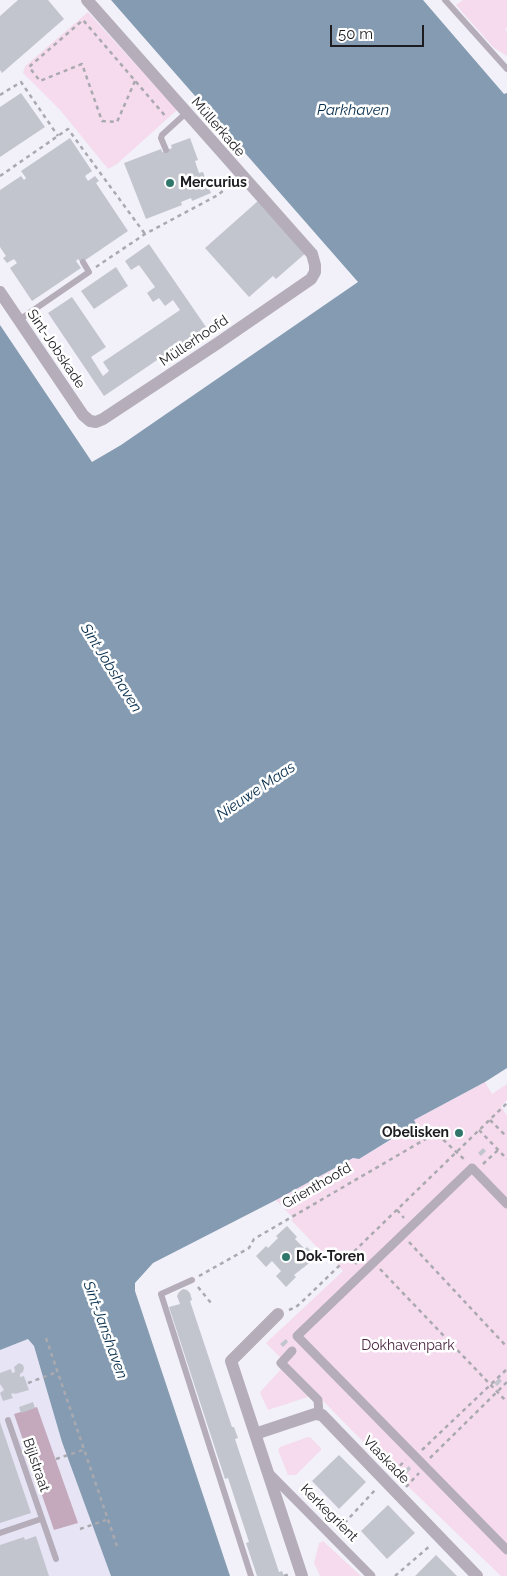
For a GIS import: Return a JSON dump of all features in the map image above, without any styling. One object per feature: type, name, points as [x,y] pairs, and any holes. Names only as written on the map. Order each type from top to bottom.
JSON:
[{"type":"street","name":"Müllerkade","points":[[87,0],[312,254],[316,265],[312,278]]},
{"type":"street","name":"Müllerhoofd","points":[[90,421],[101,420],[312,278]]},
{"type":"street","name":"Sint-Jobskade","points":[[0,292],[83,415],[90,421]]},
{"type":"street","points":[[507,1204],[476,1167],[297,1336],[507,1550]]},
{"type":"street","points":[[278,1314],[231,1361],[302,1576]]},
{"type":"street","points":[[255,1434],[319,1414],[318,1400],[281,1363],[292,1351]]},
{"type":"street","name":"Vlaskade","points":[[319,1414],[477,1576]]},
{"type":"street","name":"Kerkegrient","points":[[266,1470],[371,1576]]},
{"type":"lane","points":[[446,0],[507,68]]},
{"type":"lane","points":[[166,150],[162,136],[186,113]]},
{"type":"lane","points":[[19,320],[89,272],[83,262]]},
{"type":"lane","points":[[192,1280],[161,1294],[251,1576]]},
{"type":"lane","name":"Bijlstraat","points":[[8,1420],[56,1558]]},
{"type":"lane","points":[[0,1533],[41,1519]]},
{"type":"path","points":[[135,81],[117,122],[102,121],[82,64],[40,81],[29,68],[83,20],[135,81],[172,125]]},
{"type":"path","points":[[0,95],[21,82],[58,136]]},
{"type":"path","points":[[0,176],[68,129],[145,234]]},
{"type":"path","points":[[89,272],[145,234],[218,195],[241,175]]},
{"type":"path","points":[[278,1314],[296,1307],[307,1298],[507,1103]]},
{"type":"path","points":[[490,1120],[507,1137]]},
{"type":"path","points":[[479,1130],[507,1159]]},
{"type":"path","name":"Grienthoofd","points":[[192,1280],[249,1248],[254,1239],[436,1133],[457,1152]]},
{"type":"path","points":[[476,1167],[498,1150]]},
{"type":"path","points":[[402,1235],[507,1347]]},
{"type":"path","points":[[374,1262],[507,1402]]},
{"type":"path","points":[[192,1280],[211,1303]]},
{"type":"path","points":[[46,1338],[116,1546]]},
{"type":"path","points":[[416,1456],[507,1369]]},
{"type":"path","points":[[28,1383],[57,1372]]},
{"type":"path","points":[[398,1494],[424,1465],[507,1382]]},
{"type":"path","points":[[56,1459],[84,1450]]},
{"type":"path","points":[[333,1536],[399,1466]]},
{"type":"path","points":[[80,1529],[107,1519]]},
{"type":"path","points":[[395,1576],[440,1538]]},
{"type":"shaded area","points":[[57,1296],[138,1576],[0,1576],[0,1324]]},
{"type":"shaded area","points":[[37,1407],[78,1523],[54,1530],[14,1414]]},
{"type":"green space","points":[[463,0],[507,0],[507,27],[505,29],[507,32],[507,56],[494,48],[456,5]]},
{"type":"green space","points":[[88,12],[177,110],[117,164],[108,169],[61,111],[23,73],[25,66]]},
{"type":"green space","name":"Dokhavenpark","points":[[485,1082],[492,1094],[507,1084],[507,1100],[501,1106],[507,1116],[507,1576],[501,1576],[389,1468],[266,1343],[343,1271],[336,1263],[332,1263],[291,1220],[293,1218],[276,1200],[353,1158],[359,1159],[416,1125],[414,1120]]},
{"type":"green space","points":[[282,1368],[309,1395],[308,1397],[268,1410],[260,1393]]},
{"type":"green space","points":[[308,1437],[321,1450],[296,1475],[288,1475],[278,1450],[280,1447]]},
{"type":"green space","points":[[323,1541],[361,1576],[320,1576],[314,1563],[319,1543]]},
{"type":"water","points":[[111,0],[423,0],[504,94],[507,93],[507,1068],[414,1120],[416,1124],[359,1159],[353,1158],[153,1263],[135,1283],[135,1291],[230,1576],[111,1576],[62,1442],[34,1346],[28,1339],[0,1350],[0,325],[92,462],[121,445],[358,282]]},
{"type":"building","points":[[18,0],[48,0],[64,19],[2,73],[0,70],[0,16]]},
{"type":"building","points":[[21,93],[45,127],[0,157],[0,107]]},
{"type":"building","points":[[70,138],[92,171],[85,176],[88,181],[95,176],[99,181],[96,183],[128,231],[81,263],[78,259],[76,261],[81,268],[32,301],[10,268],[17,263],[14,259],[7,263],[3,258],[6,256],[0,247],[0,190],[21,176],[24,180],[26,178],[21,171]]},
{"type":"building","name":"Mercurius","points":[[190,138],[198,160],[195,161],[199,173],[203,172],[211,193],[192,201],[191,198],[181,202],[182,205],[146,219],[124,163],[161,149],[162,152],[172,148],[171,145]]},
{"type":"building","points":[[258,201],[308,251],[276,279],[273,276],[249,297],[205,248]]},
{"type":"building","points":[[149,244],[206,327],[104,396],[48,313],[72,297],[106,347],[91,357],[103,376],[109,371],[103,362],[180,310],[173,300],[165,306],[159,298],[153,302],[147,293],[155,287],[139,265],[131,270],[125,261]]},
{"type":"building","points":[[116,267],[128,286],[94,309],[81,291]]},
{"type":"building","points":[[483,1148],[486,1151],[481,1156],[478,1153]]},
{"type":"building","name":"Dok-Toren","points":[[287,1226],[297,1237],[295,1239],[317,1257],[294,1275],[296,1277],[286,1287],[276,1276],[281,1271],[272,1261],[266,1267],[256,1256],[266,1246],[268,1248],[278,1238],[276,1236]]},
{"type":"building","points":[[183,1289],[190,1293],[192,1300],[190,1301],[232,1427],[234,1427],[238,1438],[235,1439],[279,1572],[282,1571],[284,1576],[257,1576],[246,1543],[249,1542],[228,1478],[225,1479],[169,1307],[180,1304],[177,1296]]},
{"type":"building","points":[[286,1339],[288,1342],[283,1347],[280,1344]]},
{"type":"building","points":[[19,1363],[24,1368],[20,1377],[24,1376],[29,1390],[11,1394],[13,1398],[3,1401],[0,1393],[4,1390],[0,1384],[0,1373],[11,1369],[12,1373],[15,1372],[14,1367]]},
{"type":"building","points":[[499,1378],[502,1381],[497,1386],[494,1383]]},
{"type":"building","points":[[33,1402],[35,1408],[21,1413],[19,1407]]},
{"type":"building","points":[[0,1422],[31,1513],[0,1523]]},
{"type":"building","points":[[339,1455],[366,1482],[339,1509],[312,1481]]},
{"type":"building","points":[[409,1466],[411,1469],[406,1474],[403,1471]]},
{"type":"building","points":[[388,1505],[415,1533],[387,1559],[361,1531]]},
{"type":"building","points":[[36,1536],[49,1576],[0,1576],[0,1545],[24,1537],[25,1540]]},
{"type":"building","points":[[436,1555],[457,1576],[415,1576]]},
{"type":"place","name":"Mercurius","points":[[170,183]]},
{"type":"place","name":"Obelisken","points":[[459,1133]]},
{"type":"place","name":"Dok-Toren","points":[[286,1257]]},
{"type":"water label","name":"Parkhaven","points":[[353,110]]},
{"type":"water label","name":"Sint Jobshaven","points":[[111,668]]},
{"type":"water label","name":"Nieuwe Maas","points":[[256,791]]},
{"type":"water label","name":"Sint-Janshaven","points":[[105,1330]]}]
